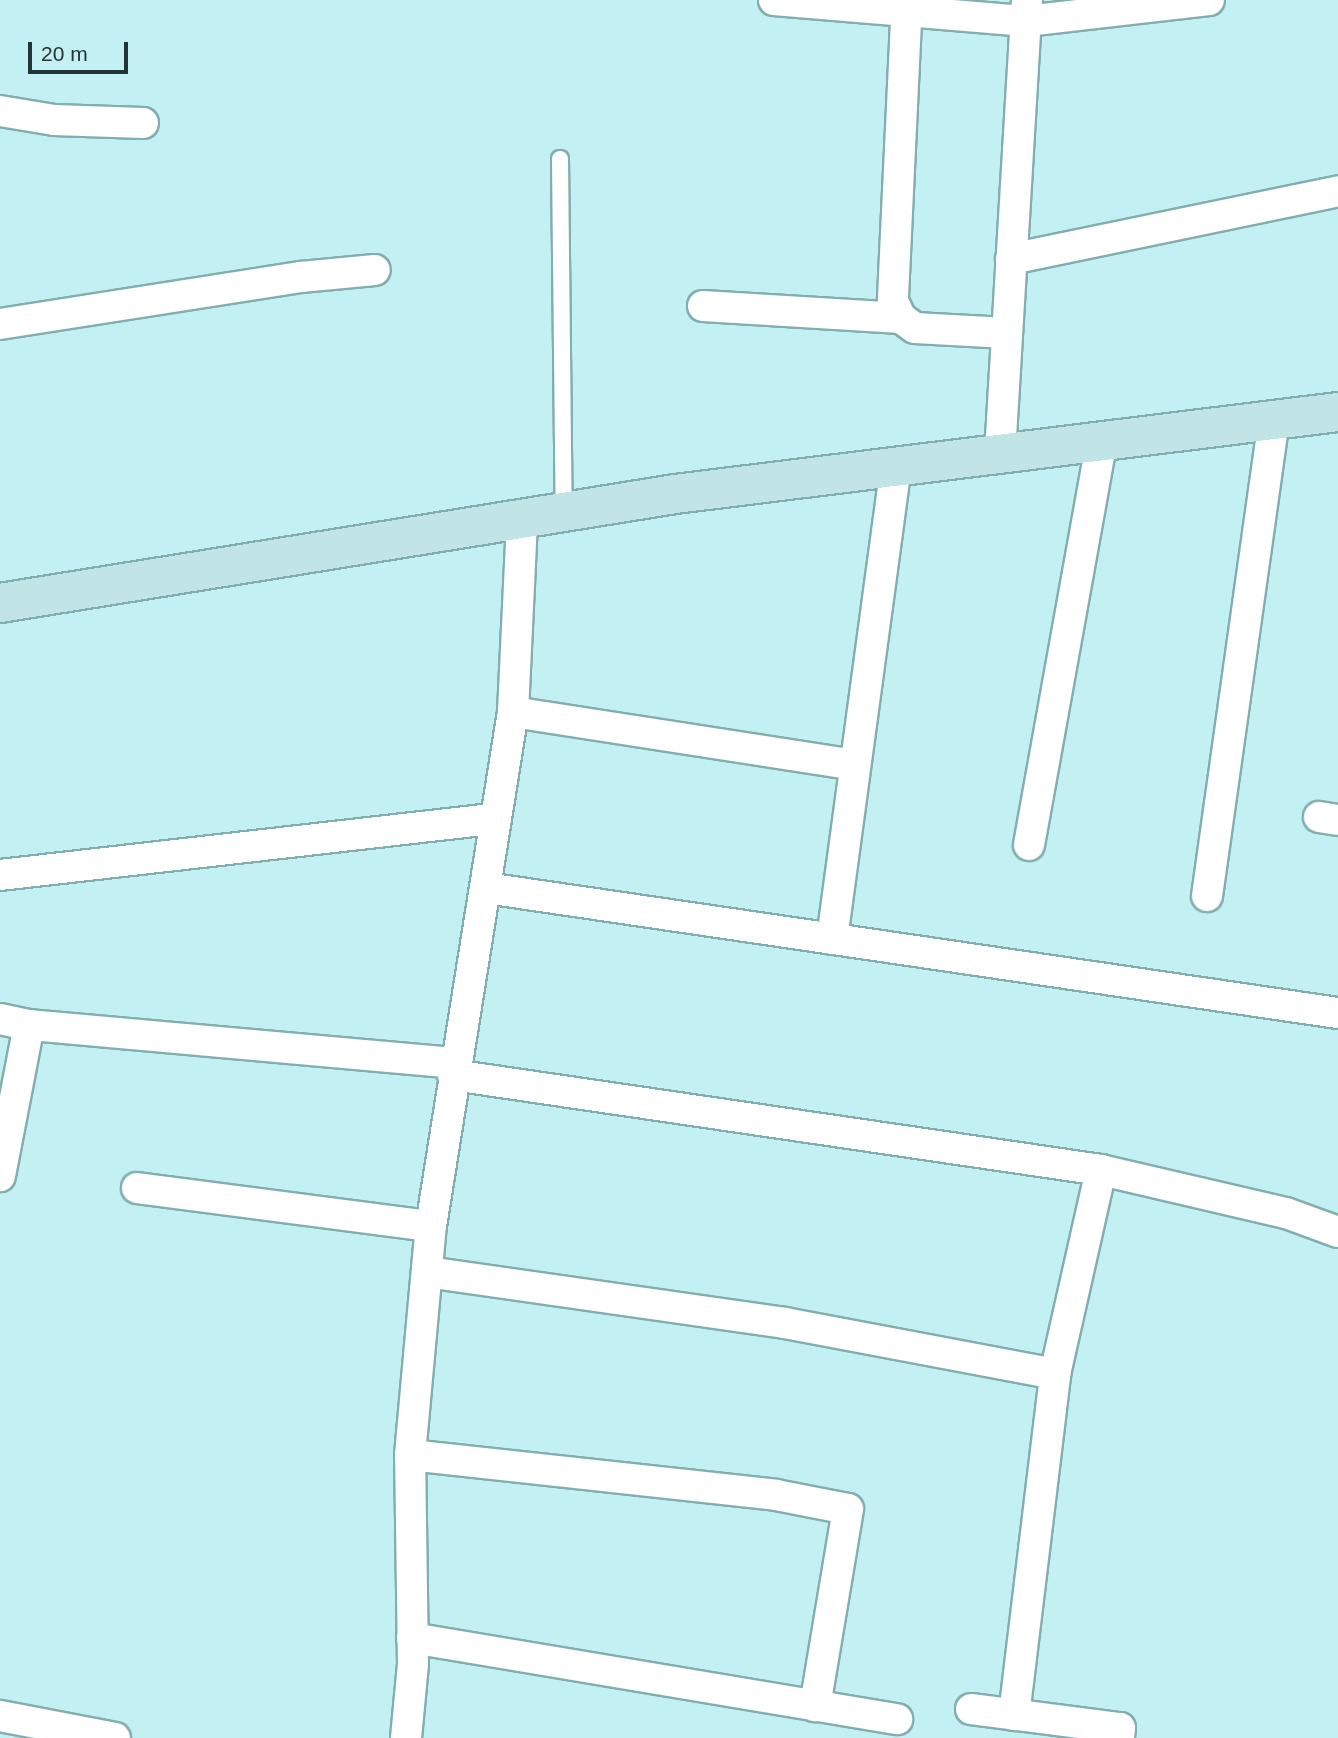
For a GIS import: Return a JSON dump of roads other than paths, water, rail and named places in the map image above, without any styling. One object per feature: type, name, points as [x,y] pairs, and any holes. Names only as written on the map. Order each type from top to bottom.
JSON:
[{"type":"main road","points":[[0,603],[565,512],[896,467],[1338,412]]},
{"type":"street","points":[[774,0],[1026,10],[1209,0]]},
{"type":"street","points":[[907,6],[893,301],[901,318],[915,328],[1007,333]]},
{"type":"street","points":[[1000,454],[1026,10]]},
{"type":"street","points":[[0,111],[54,120],[143,123]]},
{"type":"street","points":[[1011,259],[1338,191]]},
{"type":"street","points":[[0,324],[301,277],[375,270]]},
{"type":"street","points":[[703,306],[901,318]]},
{"type":"street","points":[[1206,896],[1274,420]]},
{"type":"street","points":[[1029,845],[1102,441]]},
{"type":"street","points":[[832,939],[896,467]]},
{"type":"street","points":[[405,1738],[412,1638],[410,1455],[431,1226],[513,712],[522,519]]},
{"type":"street","points":[[513,712],[855,765]]},
{"type":"street","points":[[0,875],[494,819]]},
{"type":"street","points":[[486,888],[1338,1013]]},
{"type":"street","points":[[0,1019],[29,1025],[454,1069],[1101,1170],[1286,1213],[1338,1232]]},
{"type":"street","points":[[0,1176],[29,1025]]},
{"type":"street","points":[[1014,1715],[1055,1374],[1101,1170]]},
{"type":"street","points":[[137,1188],[431,1226]]},
{"type":"street","points":[[427,1272],[785,1323],[1055,1374]]},
{"type":"street","points":[[410,1455],[776,1495],[848,1509],[816,1706]]},
{"type":"street","points":[[412,1638],[897,1719]]},
{"type":"street","points":[[971,1709],[1120,1728],[1119,1738]]},
{"type":"street","points":[[0,1716],[115,1738]]},
{"type":"lane","points":[[560,159],[565,512]]}]
